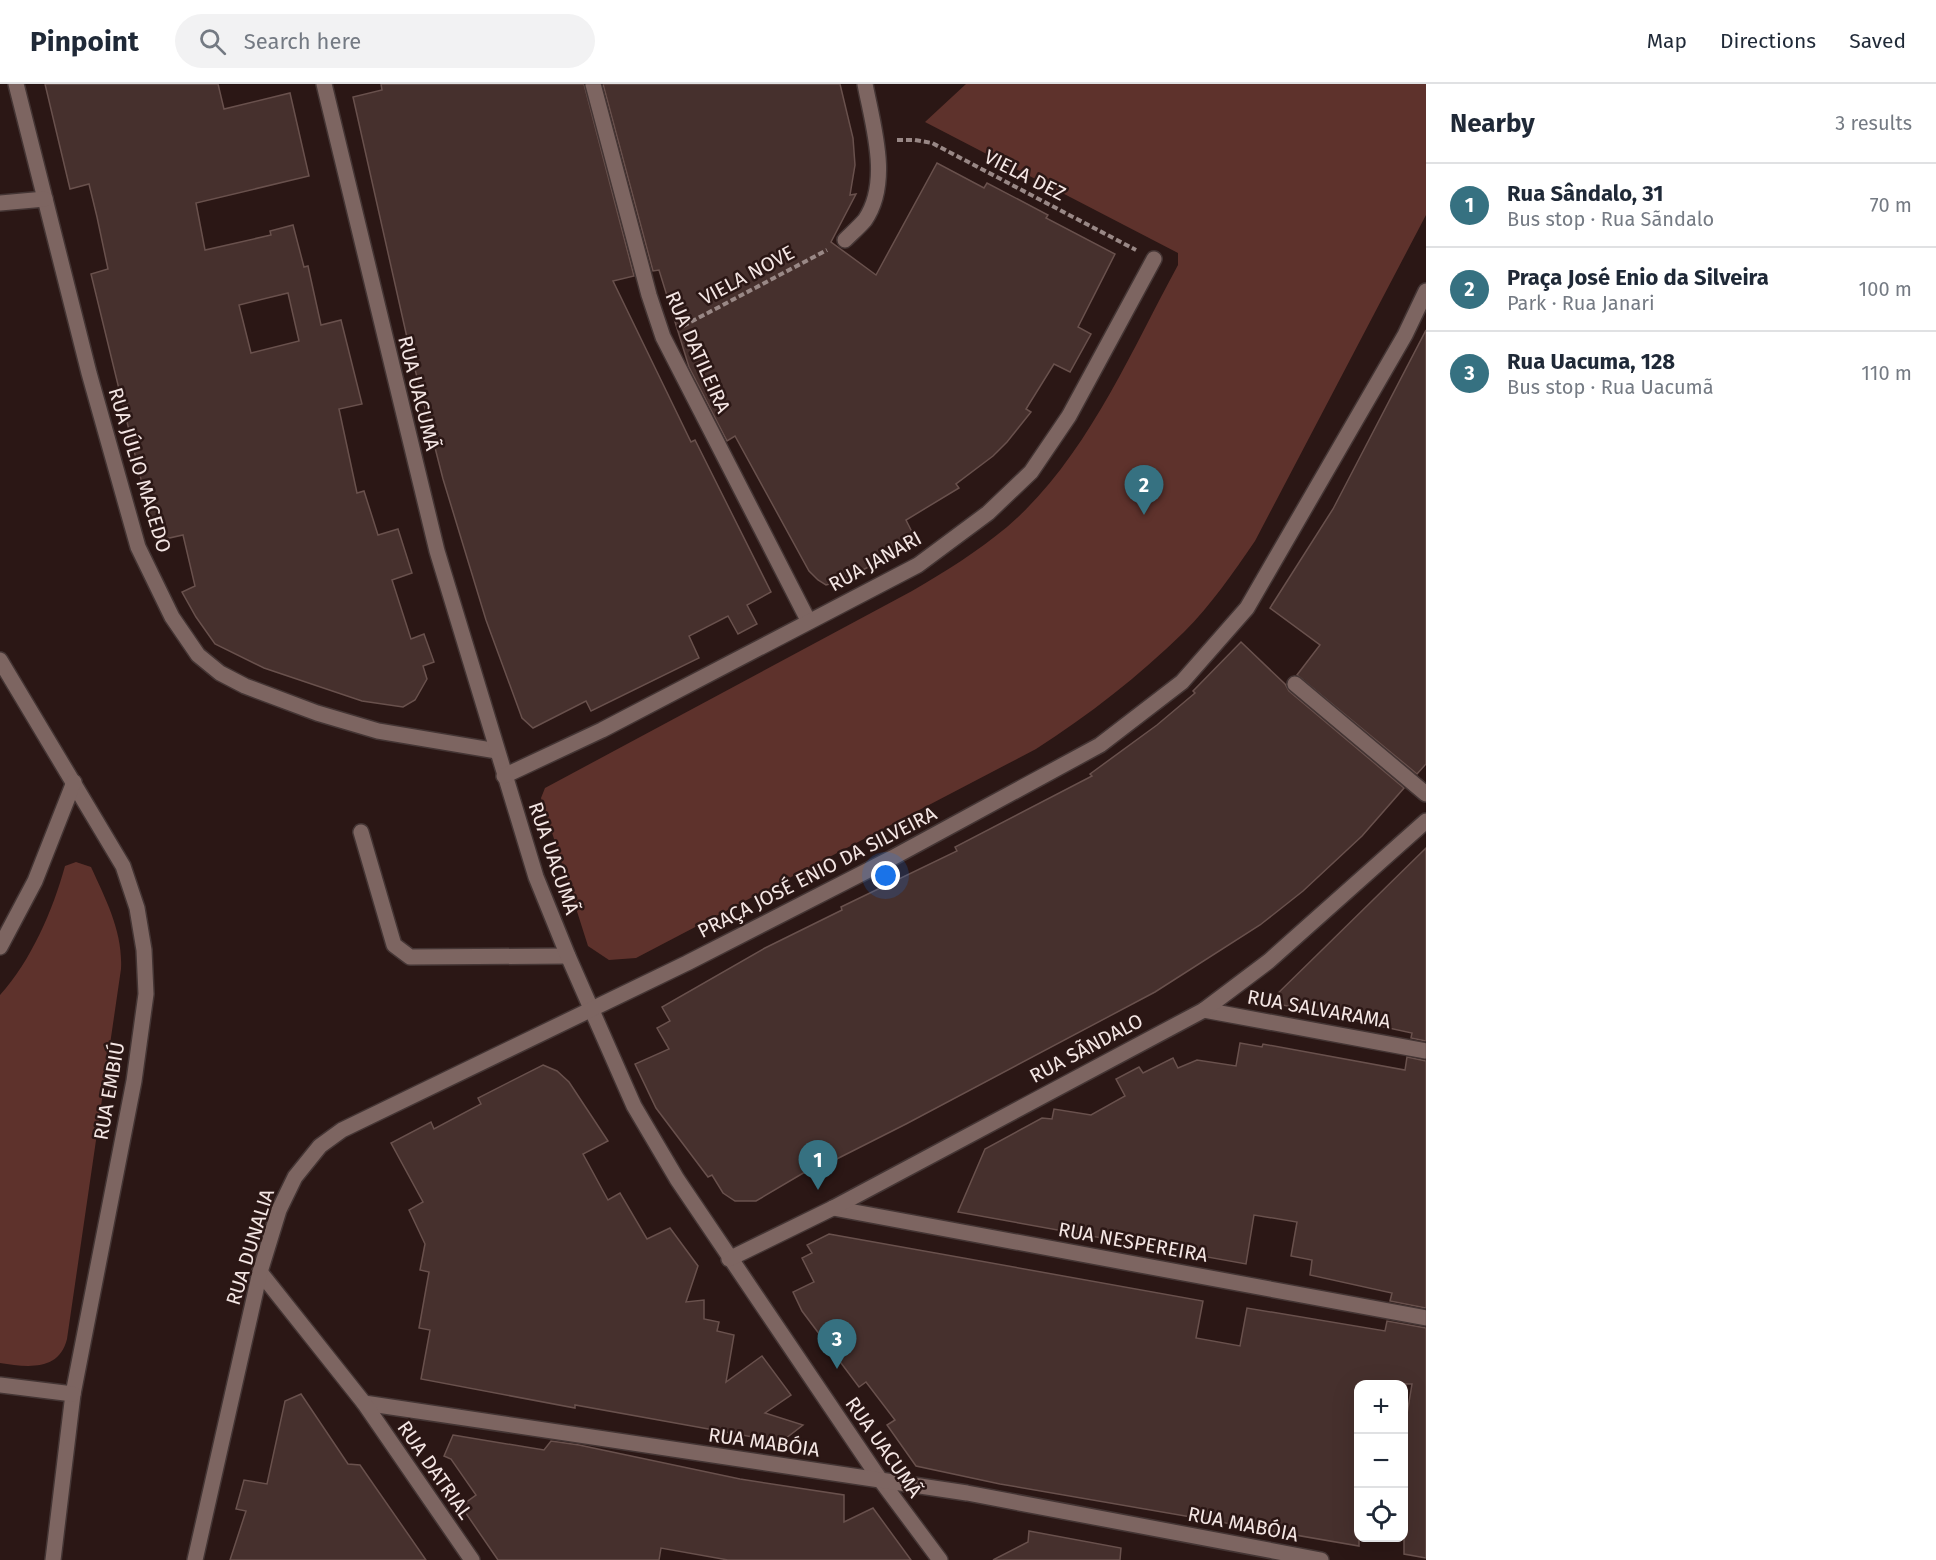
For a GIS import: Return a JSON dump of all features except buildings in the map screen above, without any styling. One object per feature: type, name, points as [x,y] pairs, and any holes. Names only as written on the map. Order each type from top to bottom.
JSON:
[{"type":"street","name":"RUA JÚLIO MACEDO","points":[[16,84],[89,373],[138,547],[172,617],[198,655],[220,673],[245,686],[317,713],[378,731],[497,751]]},
{"type":"street","name":"RUA UACUMÃ","points":[[324,84],[434,539],[536,877],[568,956],[633,1106],[729,1259],[879,1478],[940,1560]]},
{"type":"street","name":"RUA DATILEIRA","points":[[593,84],[649,295],[663,337],[808,620]]},
{"type":"street","points":[[845,240],[865,219],[878,189],[875,141],[866,84]]},
{"type":"street","points":[[0,203],[45,199]]},
{"type":"street","name":"RUA JANARI","points":[[504,776],[602,730],[808,620],[918,565],[988,513],[1031,472],[1070,416],[1154,259]]},
{"type":"street","name":"PRAÇA JOSÉ ENIO DA SILVEIRA","points":[[591,1010],[892,858],[1100,745],[1182,682],[1247,608],[1405,335],[1426,291]]},
{"type":"street","name":"RUA EMBIÚ","points":[[0,660],[123,866],[137,908],[144,950],[146,994],[134,1081],[73,1394],[53,1560]]},
{"type":"street","points":[[1295,684],[1426,794]]},
{"type":"street","points":[[0,947],[35,881],[74,782]]},
{"type":"street","name":"RUA SÃNDALO","points":[[729,1259],[833,1208],[1204,1010],[1269,961],[1426,821]]},
{"type":"street","points":[[361,832],[394,945],[401,953],[410,957],[568,956]]},
{"type":"street","name":"RUA DUNALIA","points":[[195,1560],[260,1272],[279,1210],[295,1177],[321,1146],[342,1130],[591,1010]]},
{"type":"street","name":"RUA SALVARAMA","points":[[1204,1010],[1426,1051]]},
{"type":"street","name":"RUA NESPEREIRA","points":[[833,1208],[1426,1317]]},
{"type":"street","points":[[260,1272],[364,1403]]},
{"type":"street","points":[[0,1385],[73,1394]]},
{"type":"street","name":"RUA MABÓIA","points":[[364,1403],[879,1478],[1321,1560]]},
{"type":"street","name":"RUA DATRIAL","points":[[364,1403],[472,1560]]},
{"type":"path","name":"VIELA DEZ","points":[[875,141],[915,140],[932,143],[1154,259]]},
{"type":"path","name":"VIELA NOVE","points":[[663,337],[845,240]]},
{"type":"shaded area","points":[[966,84],[1426,84],[1426,215],[1255,541],[1213,600],[1167,648],[1113,694],[1036,749],[636,958],[609,960],[588,946],[541,798],[545,788],[912,591],[961,561],[1007,527],[1035,500],[1083,438],[1123,370],[1178,265],[1178,253],[925,122]]},
{"type":"shaded area","points":[[76,862],[91,867],[108,904],[119,942],[121,969],[67,1339],[63,1350],[49,1362],[31,1366],[0,1363],[0,995],[22,967],[40,934],[65,866]]},
{"type":"place","name":"Praça José Enio da Silveira","points":[[1144,515]]},
{"type":"place","name":"Rua Sândalo, 31","points":[[818,1190]]},
{"type":"place","name":"Rua Uacuma, 128","points":[[837,1369]]}]
